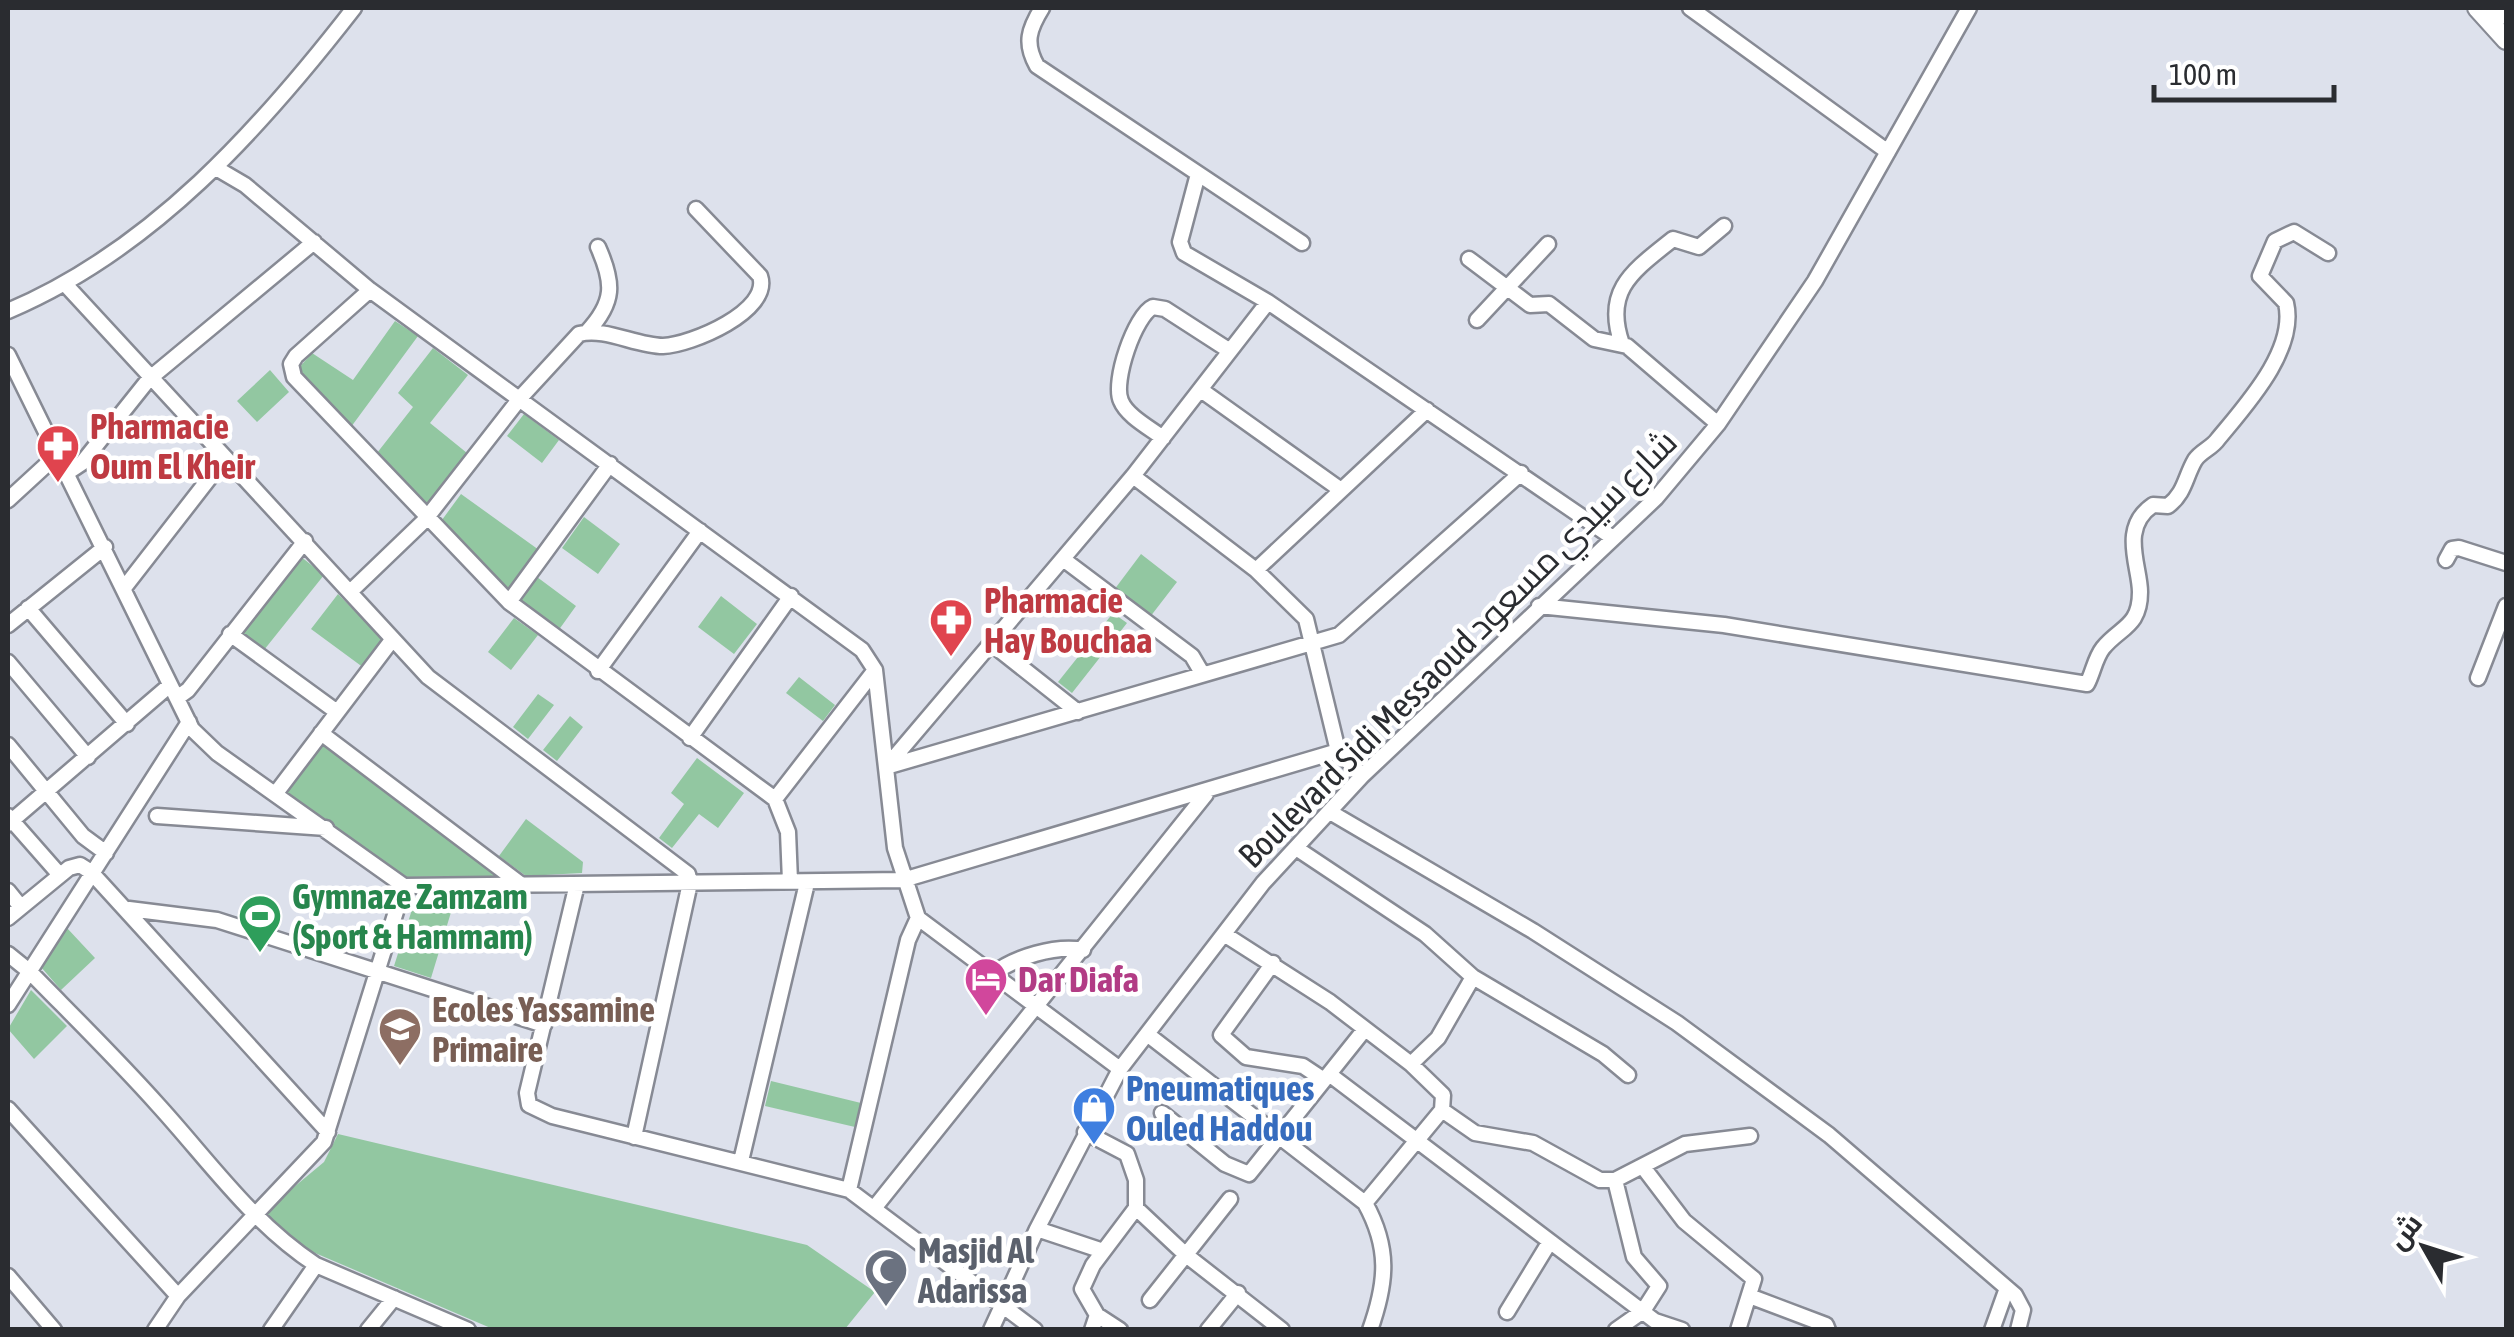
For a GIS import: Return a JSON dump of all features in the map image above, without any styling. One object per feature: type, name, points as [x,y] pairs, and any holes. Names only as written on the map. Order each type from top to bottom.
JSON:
[{"type":"main road","points":[[2476,8],[2506,40]]},
{"type":"main road","points":[[2499,8],[2506,16]]},
{"type":"street","points":[[8,312],[66,284],[118,250],[216,168],[292,86],[354,8]]},
{"type":"street","points":[[1042,8],[1028,34],[1029,52],[1037,66],[1302,243]]},
{"type":"street","points":[[1690,8],[1888,152]]},
{"type":"street","name":"Boulevard Sidi Messaoud شارع سيدي مسعود","points":[[992,1330],[1037,1229],[1120,1069],[1224,934],[1362,776],[1656,498],[1718,424],[1815,281],[1969,8]]},
{"type":"street","points":[[216,168],[245,185],[370,290],[849,638],[874,670],[895,848],[918,918],[1120,1069]]},
{"type":"street","points":[[1198,174],[1180,248],[1268,302],[1613,538]]},
{"type":"street","points":[[587,332],[666,346],[704,333],[752,307],[762,289],[760,276],[696,209]]},
{"type":"street","points":[[1622,344],[1614,322],[1615,297],[1623,285],[1673,239],[1698,247],[1724,226]]},
{"type":"street","points":[[1540,606],[1724,625],[2087,684],[2100,651],[2131,626],[2140,596],[2131,550],[2145,510],[2153,505],[2168,506],[2181,495],[2196,459],[2210,449],[2258,387],[2285,338],[2286,304],[2260,276],[2276,241],[2294,232],[2328,253]]},
{"type":"street","points":[[68,473],[82,462],[149,380],[314,242]]},
{"type":"street","points":[[1477,320],[1548,244]]},
{"type":"street","points":[[350,592],[425,520],[521,396],[607,307],[612,292],[598,247]]},
{"type":"street","points":[[1469,259],[1530,306],[1549,304],[1594,339],[1622,344],[1718,424]]},
{"type":"street","points":[[66,284],[149,380],[428,677],[677,862],[690,883],[634,1136]]},
{"type":"street","points":[[370,290],[296,356],[292,370],[425,520],[509,602],[775,799],[788,832],[790,881]]},
{"type":"street","points":[[886,767],[1133,476],[1268,302]]},
{"type":"street","points":[[1163,438],[1126,409],[1119,394],[1124,364],[1141,316],[1153,306],[1166,309],[1230,351]]},
{"type":"street","points":[[8,355],[188,722],[206,744],[404,886],[904,880],[1338,751]]},
{"type":"street","points":[[8,398],[24,389]]},
{"type":"street","points":[[1201,390],[1341,490]]},
{"type":"street","points":[[1256,570],[1427,410]]},
{"type":"street","points":[[8,500],[57,454]]},
{"type":"street","points":[[124,588],[225,458]]},
{"type":"street","points":[[509,602],[610,464]]},
{"type":"street","points":[[886,767],[1314,643],[1348,629],[1521,473]]},
{"type":"street","points":[[1133,476],[1256,570],[1306,618],[1338,751],[1362,776]]},
{"type":"street","points":[[598,671],[700,531]]},
{"type":"street","points":[[59,874],[9,820],[128,724],[174,692],[188,690],[304,541]]},
{"type":"street","points":[[8,625],[105,547]]},
{"type":"street","points":[[2446,560],[2452,549],[2459,548],[2506,563]]},
{"type":"street","points":[[1064,558],[1192,656],[1202,673]]},
{"type":"street","points":[[690,738],[791,596]]},
{"type":"street","points":[[2478,678],[2506,606]]},
{"type":"street","points":[[28,608],[128,724]]},
{"type":"street","points":[[230,634],[337,712]]},
{"type":"street","points":[[276,792],[392,640]]},
{"type":"street","points":[[992,644],[1078,712]]},
{"type":"street","points":[[8,662],[88,757]]},
{"type":"street","points":[[775,799],[874,670]]},
{"type":"street","points":[[8,1006],[188,722]]},
{"type":"street","points":[[321,733],[522,885]]},
{"type":"street","points":[[8,745],[83,836],[106,853]]},
{"type":"street","points":[[875,1207],[1207,792]]},
{"type":"street","points":[[1330,812],[1533,931],[1677,1023],[1829,1135],[2007,1288],[2022,1310],[2018,1330]]},
{"type":"street","points":[[157,816],[326,828]]},
{"type":"street","points":[[1296,848],[1426,934],[1473,977],[1584,1042],[1628,1076]]},
{"type":"street","points":[[8,918],[59,874],[80,865],[92,872],[328,1132]]},
{"type":"street","points":[[742,1161],[807,882]]},
{"type":"street","points":[[577,884],[527,1094],[530,1105],[552,1116],[849,1190],[1035,1330]]},
{"type":"street","points":[[155,1330],[178,1296],[253,1214],[318,1152],[328,1132],[404,886]]},
{"type":"street","points":[[8,892],[21,907]]},
{"type":"street","points":[[129,909],[217,920],[544,1025]]},
{"type":"street","points":[[849,1190],[908,940],[918,918]]},
{"type":"street","points":[[1224,934],[1365,1029],[1438,1088],[1444,1100],[1442,1110],[1366,1203]]},
{"type":"street","points":[[994,974],[1006,964],[1053,951],[1082,950]]},
{"type":"street","points":[[8,954],[157,1104],[253,1214],[316,1265],[463,1329]]},
{"type":"street","points":[[1273,964],[1221,1035],[1246,1057],[1276,1066],[1304,1066],[1327,1077],[1419,1140],[1654,1321],[1682,1330]]},
{"type":"street","points":[[1411,1064],[1438,1038],[1473,977]]},
{"type":"street","points":[[1162,1114],[1243,1174],[1249,1174],[1365,1029]]},
{"type":"street","points":[[1147,1034],[1366,1203],[1383,1242],[1386,1275],[1370,1330]]},
{"type":"street","points":[[8,1109],[178,1296]]},
{"type":"street","points":[[1442,1110],[1476,1133],[1527,1141],[1590,1176],[1615,1180],[1685,1144],[1750,1136]]},
{"type":"street","points":[[1086,1132],[1127,1154],[1136,1180],[1136,1208],[1103,1251],[1082,1288],[1095,1322],[1120,1330]]},
{"type":"street","points":[[1643,1167],[1684,1221],[1754,1279],[1752,1297],[1738,1330]]},
{"type":"street","points":[[1615,1180],[1634,1258],[1659,1286],[1643,1311],[1616,1330]]},
{"type":"street","points":[[1150,1300],[1230,1199]]},
{"type":"street","points":[[1136,1208],[1186,1255],[1282,1330]]},
{"type":"street","points":[[1037,1229],[1103,1251]]},
{"type":"street","points":[[1507,1312],[1549,1243]]},
{"type":"street","points":[[271,1330],[316,1265]]},
{"type":"street","points":[[8,1276],[54,1330]]},
{"type":"street","points":[[1992,1330],[2007,1288]]},
{"type":"street","points":[[1208,1330],[1238,1293]]},
{"type":"street","points":[[1752,1297],[1826,1325],[1828,1330]]},
{"type":"street","points":[[368,1330],[394,1298]]},
{"type":"green space","points":[[395,321],[418,336],[351,427],[297,370],[312,353],[353,380]]},
{"type":"green space","points":[[433,348],[468,375],[430,423],[467,453],[426,506],[377,453],[413,407],[398,393]]},
{"type":"green space","points":[[270,370],[289,392],[257,422],[237,401]]},
{"type":"green space","points":[[524,414],[559,440],[542,463],[507,436]]},
{"type":"green space","points":[[461,494],[539,550],[508,593],[439,524]]},
{"type":"green space","points":[[584,517],[620,544],[598,574],[562,548]]},
{"type":"green space","points":[[1141,554],[1177,582],[1150,617],[1114,590]]},
{"type":"green space","points":[[300,556],[324,575],[264,650],[240,631]]},
{"type":"green space","points":[[537,577],[576,606],[558,631],[519,602]]},
{"type":"green space","points":[[338,594],[382,639],[364,668],[311,629]]},
{"type":"green space","points":[[721,596],[757,624],[734,654],[698,627]]},
{"type":"green space","points":[[1113,613],[1127,623],[1072,693],[1058,682]]},
{"type":"green space","points":[[514,618],[538,635],[511,670],[488,652]]},
{"type":"green space","points":[[799,677],[835,705],[823,721],[786,693]]},
{"type":"green space","points":[[538,694],[554,705],[528,739],[513,727]]},
{"type":"green space","points":[[570,716],[583,727],[557,761],[543,750]]},
{"type":"green space","points":[[322,741],[500,876],[405,877],[286,793]]},
{"type":"green space","points":[[697,758],[744,793],[718,828],[699,814],[672,848],[659,838],[684,804],[671,793]]},
{"type":"green space","points":[[526,819],[583,862],[582,873],[526,876],[499,856]]},
{"type":"green space","points":[[416,897],[452,909],[431,978],[394,966]]},
{"type":"green space","points":[[67,928],[95,958],[61,990],[41,967]]},
{"type":"green space","points":[[31,990],[67,1026],[34,1059],[8,1029]]},
{"type":"green space","points":[[771,1081],[861,1103],[855,1127],[765,1106]]},
{"type":"green space","points":[[338,1134],[807,1245],[875,1292],[845,1329],[493,1329],[308,1250],[264,1212],[324,1162]]},
{"type":"place","name":"Pharmacie Oum El Kheir","points":[[58,484]]},
{"type":"place","name":"Pharmacie Hay Bouchaa","points":[[951,658]]},
{"type":"place","name":"Gymnaze Zamzam (Sport & Hammam)","points":[[260,954]]},
{"type":"place","name":"Dar Diafa","points":[[986,1017]]},
{"type":"place","name":"Ecoles Yassamine Primaire","points":[[400,1067]]},
{"type":"place","name":"Pneumatiques Ouled Haddou","points":[[1094,1146]]},
{"type":"place","name":"Masjid Al Adarissa","points":[[886,1308]]}]
